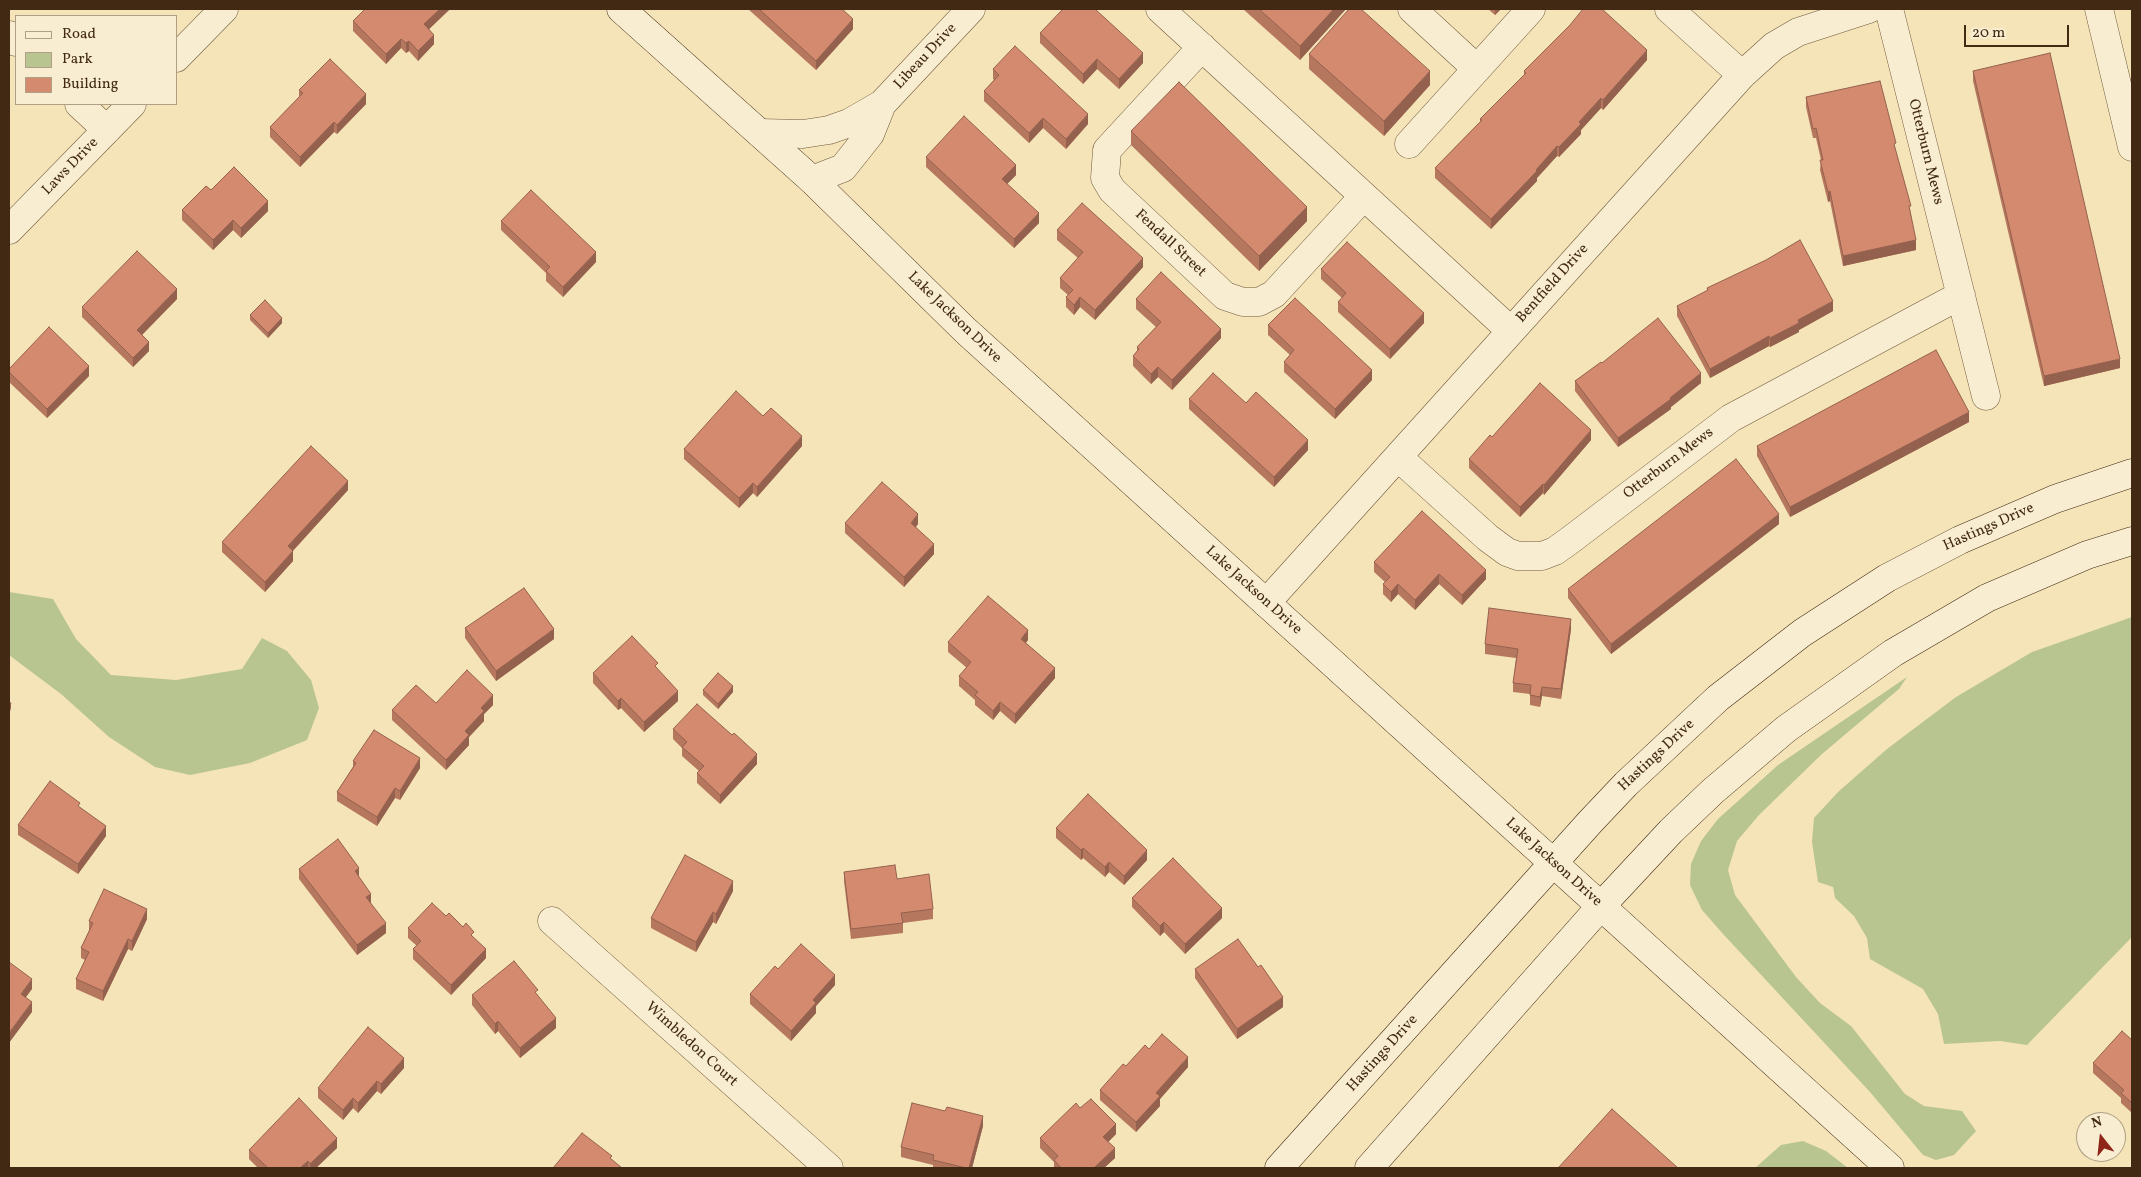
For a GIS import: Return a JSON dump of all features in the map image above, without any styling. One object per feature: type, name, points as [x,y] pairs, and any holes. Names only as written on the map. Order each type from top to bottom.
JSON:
[{"type":"street","points":[[178,56],[224,9]]},
{"type":"street","name":"Lake Jackson Drive","points":[[621,9],[812,180],[966,331],[1890,1168]]},
{"type":"street","name":"Libeau Drive","points":[[760,133],[803,134],[829,130],[849,123],[882,104],[971,9]]},
{"type":"street","points":[[1160,9],[1511,331]]},
{"type":"street","points":[[1412,9],[1477,69]]},
{"type":"street","points":[[1409,144],[1531,9]]},
{"type":"street","points":[[1669,9],[1742,75]]},
{"type":"street","name":"Bentfield Drive","points":[[1266,602],[1742,75],[1785,39],[1814,26],[1869,9]]},
{"type":"street","name":"Otterburn Mews","points":[[1889,9],[1986,396]]},
{"type":"street","points":[[2099,9],[2132,147]]},
{"type":"street","name":"Fendall Street","points":[[1202,47],[1107,150],[1105,178],[1112,190],[1225,296],[1242,302],[1259,302],[1274,294],[1364,196]]},
{"type":"street","name":"Libeau Drive","points":[[812,180],[843,168],[870,134],[882,104]]},
{"type":"street","points":[[81,105],[107,130]]},
{"type":"street","name":"Laws Drive","points":[[9,230],[131,105]]},
{"type":"street","name":"Otterburn Mews","points":[[1398,457],[1488,538],[1507,552],[1518,556],[1542,556],[1555,551],[1569,541],[1731,418],[1961,295]]},
{"type":"street","name":"Hastings Drive","points":[[1279,1168],[1553,862],[1626,784],[1718,698],[1802,633],[1888,578],[1960,540],[2056,499],[2132,473]]},
{"type":"street","points":[[1369,1168],[1601,906],[1671,830],[1786,728],[1893,653],[1988,598],[2087,555],[2132,541]]},
{"type":"street","name":"Wimbledon Court","points":[[552,921],[829,1168]]},
{"type":"green space","points":[[9,592],[53,599],[76,639],[111,675],[176,680],[242,669],[262,638],[287,651],[311,680],[319,708],[307,740],[250,763],[190,775],[155,767],[109,737],[61,694],[9,655]]},
{"type":"green space","points":[[2132,617],[2132,937],[2027,1045],[2000,1041],[1944,1044],[1938,1014],[1923,989],[1870,959],[1867,938],[1854,916],[1835,898],[1833,887],[1818,882],[1812,842],[1814,818],[1838,792],[1887,749],[1956,697],[2032,652]]},
{"type":"green space","points":[[1907,677],[1899,689],[1822,754],[1759,815],[1737,841],[1728,870],[1735,895],[1796,977],[1820,1003],[1851,1026],[1905,1094],[1924,1106],[1962,1111],[1976,1131],[1954,1155],[1936,1160],[1923,1155],[1870,1092],[1724,935],[1702,910],[1690,885],[1691,864],[1701,841],[1718,819],[1778,765]]},
{"type":"green space","points":[[1803,1141],[1826,1151],[1848,1168],[1755,1168],[1781,1145]]},
{"type":"building","points":[[365,9],[440,9],[424,24],[434,35],[418,51],[409,41],[406,43],[401,39],[386,54],[353,21]]},
{"type":"building","points":[[759,9],[842,9],[853,19],[816,61]]},
{"type":"building","points":[[1063,9],[1095,9],[1143,53],[1119,79],[1097,59],[1083,74],[1040,33]]},
{"type":"building","points":[[1259,9],[1334,9],[1300,46]]},
{"type":"building","points":[[1349,9],[1361,9],[1430,71],[1384,121],[1309,54]]},
{"type":"building","points":[[1583,9],[1602,9],[1647,50],[1603,100],[1601,98],[1579,122],[1581,124],[1559,147],[1557,146],[1537,171],[1491,219],[1435,168],[1526,73],[1524,71],[1570,25]]},
{"type":"building","points":[[1015,46],[1088,114],[1066,139],[1043,118],[1029,133],[984,91],[999,75],[993,69]]},
{"type":"building","points":[[2050,53],[2120,359],[2044,376],[1973,71]]},
{"type":"building","points":[[330,59],[366,94],[337,125],[334,122],[300,157],[270,127],[303,93],[299,90]]},
{"type":"building","points":[[1880,81],[1896,143],[1894,144],[1911,206],[1909,206],[1916,240],[1843,256],[1830,191],[1828,192],[1820,160],[1823,160],[1816,128],[1813,129],[1806,97]]},
{"type":"building","points":[[1179,82],[1307,207],[1259,256],[1131,131]]},
{"type":"building","points":[[964,116],[1016,165],[1002,179],[1039,213],[1014,239],[926,157]]},
{"type":"building","points":[[234,167],[268,201],[241,228],[233,220],[213,240],[182,210],[206,186],[211,190]]},
{"type":"building","points":[[531,190],[596,252],[563,287],[546,271],[550,267],[501,221]]},
{"type":"building","points":[[1082,203],[1143,258],[1095,310],[1080,297],[1074,305],[1066,297],[1073,290],[1060,278],[1083,252],[1057,230]]},
{"type":"building","points":[[1800,240],[1833,301],[1798,320],[1799,323],[1770,338],[1769,336],[1710,369],[1677,306],[1708,290],[1707,288],[1766,260]]},
{"type":"building","points":[[1347,242],[1424,313],[1390,349],[1338,302],[1346,293],[1321,269]]},
{"type":"building","points":[[137,251],[177,289],[137,330],[149,342],[133,358],[82,307]]},
{"type":"building","points":[[1161,272],[1221,329],[1172,380],[1158,367],[1151,374],[1133,356],[1139,349],[1137,347],[1161,322],[1136,299]]},
{"type":"building","points":[[1295,298],[1372,370],[1335,409],[1284,362],[1294,350],[1268,325]]},
{"type":"building","points":[[265,300],[282,318],[268,333],[250,315]]},
{"type":"building","points":[[1658,318],[1701,373],[1671,399],[1618,438],[1575,381],[1602,363]]},
{"type":"building","points":[[49,327],[89,366],[47,409],[9,372],[9,369]]},
{"type":"building","points":[[1936,350],[1969,412],[1790,507],[1757,446]]},
{"type":"building","points":[[1213,373],[1246,403],[1256,392],[1308,440],[1274,477],[1189,399]]},
{"type":"building","points":[[1540,383],[1591,430],[1544,485],[1520,507],[1469,459],[1490,435],[1492,437]]},
{"type":"building","points":[[736,391],[763,416],[771,408],[802,436],[757,487],[753,483],[739,498],[684,449]]},
{"type":"building","points":[[311,446],[348,481],[288,546],[293,551],[265,582],[222,542]]},
{"type":"building","points":[[1736,459],[1779,514],[1611,644],[1568,589]]},
{"type":"building","points":[[882,482],[918,514],[911,523],[934,544],[904,577],[845,523]]},
{"type":"building","points":[[1422,511],[1486,570],[1462,595],[1439,574],[1415,600],[1398,584],[1391,592],[1383,584],[1390,577],[1374,562]]},
{"type":"building","points":[[524,588],[554,629],[496,671],[465,628]]},
{"type":"building","points":[[988,596],[1028,630],[1021,639],[1055,668],[1015,714],[1000,702],[993,711],[975,695],[978,692],[959,676],[971,662],[948,642]]},
{"type":"building","points":[[1489,608],[1571,619],[1561,689],[1542,687],[1540,697],[1530,695],[1531,685],[1513,683],[1518,649],[1485,644]]},
{"type":"building","points":[[632,636],[658,663],[655,666],[678,691],[644,722],[621,698],[618,701],[593,673]]},
{"type":"building","points":[[467,670],[493,695],[481,708],[484,711],[465,731],[469,735],[446,760],[392,710],[416,685],[436,703]]},
{"type":"building","points":[[718,673],[733,686],[718,704],[703,690]]},
{"type":"building","points":[[697,704],[757,754],[720,795],[697,773],[704,766],[682,747],[687,742],[673,729]]},
{"type":"building","points":[[374,730],[420,758],[400,791],[395,788],[377,817],[337,792],[356,763],[353,761]]},
{"type":"building","points":[[50,781],[80,803],[78,806],[106,826],[78,864],[18,825]]},
{"type":"building","points":[[1088,794],[1147,850],[1124,876],[1109,862],[1105,867],[1083,848],[1081,850],[1056,828]]},
{"type":"building","points":[[338,839],[359,868],[355,871],[371,894],[366,897],[386,923],[357,945],[299,869]]},
{"type":"building","points":[[685,855],[733,881],[716,914],[713,912],[696,942],[651,918]]},
{"type":"building","points":[[1173,858],[1222,908],[1185,944],[1164,922],[1160,926],[1132,898]]},
{"type":"building","points":[[895,865],[897,879],[929,874],[933,909],[901,913],[903,923],[851,929],[844,872]]},
{"type":"building","points":[[104,889],[147,909],[132,941],[128,939],[103,991],[76,979],[89,952],[81,948],[93,923],[89,921]]},
{"type":"building","points":[[432,903],[446,916],[449,913],[463,927],[466,923],[474,932],[471,935],[486,949],[451,985],[413,949],[421,941],[408,928]]},
{"type":"building","points":[[1238,939],[1258,967],[1261,965],[1283,997],[1237,1029],[1195,969]]},
{"type":"building","points":[[801,944],[835,975],[813,1000],[816,1003],[791,1031],[750,994],[775,966],[778,969]]},
{"type":"building","points":[[514,961],[538,990],[535,992],[556,1018],[520,1048],[498,1021],[495,1024],[472,995]]},
{"type":"building","points":[[9,962],[32,979],[21,994],[32,1002],[9,1033]]},
{"type":"building","points":[[368,1027],[404,1058],[381,1084],[377,1081],[358,1103],[353,1098],[343,1110],[318,1088]]},
{"type":"building","points":[[2122,1031],[2132,1040],[2132,1103],[2121,1093],[2124,1090],[2093,1063]]},
{"type":"building","points":[[1162,1034],[1188,1057],[1156,1093],[1160,1096],[1136,1122],[1100,1090],[1123,1064],[1126,1066],[1145,1045],[1149,1049]]},
{"type":"building","points":[[299,1098],[337,1138],[310,1164],[308,1161],[300,1168],[268,1168],[249,1150]]},
{"type":"building","points":[[1091,1099],[1116,1124],[1103,1137],[1115,1148],[1094,1168],[1061,1168],[1054,1160],[1058,1156],[1040,1138],[1076,1103],[1080,1108]]},
{"type":"building","points":[[912,1103],[945,1111],[947,1107],[983,1116],[969,1168],[933,1160],[934,1155],[901,1147]]},
{"type":"building","points":[[1612,1109],[1678,1168],[1558,1168]]},
{"type":"building","points":[[582,1133],[612,1156],[610,1158],[622,1168],[553,1168]]}]
